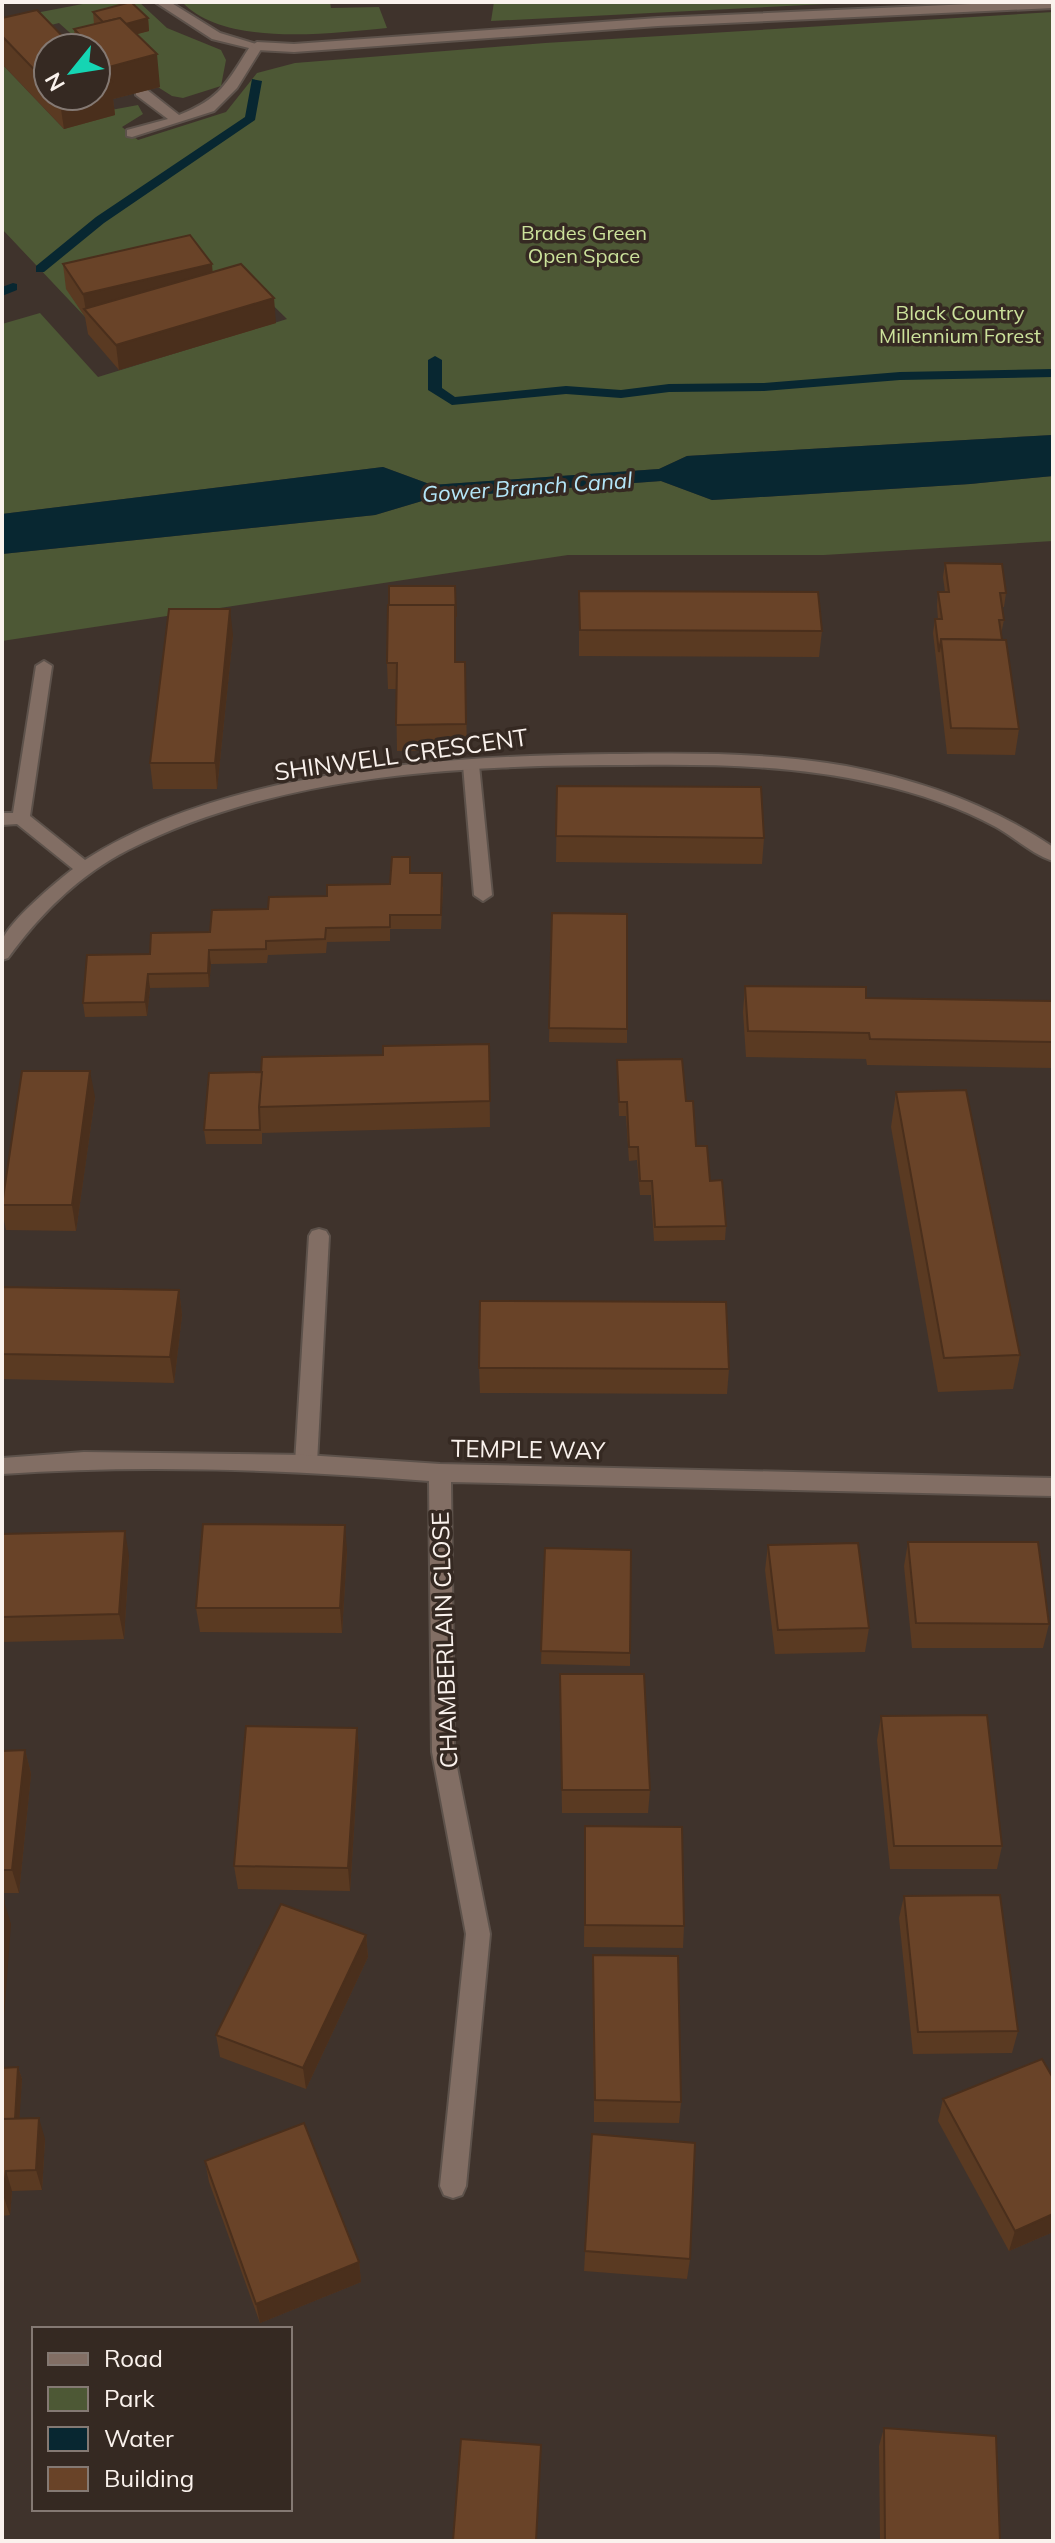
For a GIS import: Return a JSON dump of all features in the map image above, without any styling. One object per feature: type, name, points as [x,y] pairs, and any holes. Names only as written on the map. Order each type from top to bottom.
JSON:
[{"type":"street","points":[[161,2],[216,36],[257,46],[294,48],[658,22],[1053,4]]},
{"type":"street","points":[[132,133],[209,108],[232,85],[257,46]]},
{"type":"street","points":[[141,92],[178,120]]},
{"type":"street","points":[[21,818],[44,666]]},
{"type":"street","name":"SHINWELL CRESCENT","points":[[2,954],[41,905],[121,846],[152,832],[195,815],[261,797],[338,781],[471,765],[549,759],[762,760],[819,767],[871,777],[940,797],[1036,842],[1053,855]]},
{"type":"street","points":[[471,765],[483,895]]},
{"type":"street","points":[[2,819],[21,818],[86,870]]},
{"type":"street","points":[[1036,842],[1053,831]]},
{"type":"street","points":[[306,1463],[319,1236]]},
{"type":"street","name":"TEMPLE WAY","points":[[2,1466],[84,1460],[306,1463],[440,1473],[1053,1487]]},
{"type":"street","name":"CHAMBERLAIN CLOSE","points":[[440,1473],[443,1752],[478,1934],[453,2186]]},
{"type":"green space","points":[[93,2],[139,2],[167,28],[221,50],[226,60],[221,86],[183,98],[172,96],[112,58],[112,32],[69,32],[59,23],[19,33],[25,15]]},
{"type":"green space","points":[[182,2],[330,2],[331,8],[379,7],[387,28],[309,34],[251,32],[201,17]]},
{"type":"green space","points":[[494,2],[865,2],[491,21]]},
{"type":"green space","name":"Brades Green Open Space","points":[[1053,12],[1053,435],[687,456],[659,469],[432,485],[383,467],[2,514],[2,324],[40,313],[98,377],[287,319],[246,279],[67,289],[87,319],[2,229],[2,64],[32,95],[32,112],[48,112],[64,129],[112,110],[138,105],[143,114],[122,127],[138,140],[226,112],[257,73],[295,63],[545,43]]},
{"type":"green space","points":[[1053,476],[1053,541],[824,555],[568,555],[2,641],[2,554],[375,515],[432,498],[661,481],[712,500]]},
{"type":"water","name":"Gower Branch Canal","points":[[1053,435],[1053,476],[712,500],[661,481],[432,498],[375,515],[2,554],[2,514],[383,467],[432,485],[659,469],[687,456]]},
{"type":"building","points":[[131,2],[148,18],[126,24],[120,18],[103,22],[93,12]]},
{"type":"building","points":[[37,10],[58,32],[32,32],[32,67],[2,36],[2,18]]},
{"type":"building","points":[[120,18],[157,54],[112,66],[112,32],[77,32],[74,29]]},
{"type":"building","points":[[190,235],[212,264],[83,294],[63,264]]},
{"type":"building","points":[[241,264],[274,298],[116,345],[84,309]]},
{"type":"building","points":[[945,563],[1002,564],[1006,593],[1000,593],[1004,620],[999,620],[1002,640],[941,639],[939,652],[935,619],[942,619],[938,592],[949,592]]},
{"type":"building","points":[[389,586],[455,586],[456,617],[455,605],[389,605]]},
{"type":"building","points":[[579,591],[818,592],[822,631],[580,630]]},
{"type":"building","points":[[388,605],[455,605],[455,662],[465,662],[466,724],[396,725],[397,663],[387,663]]},
{"type":"building","points":[[169,609],[230,609],[215,763],[150,763]]},
{"type":"building","points":[[941,639],[1006,640],[1019,729],[951,728]]},
{"type":"building","points":[[557,786],[761,787],[764,838],[556,836]]},
{"type":"building","points":[[392,857],[410,857],[410,873],[442,873],[441,915],[390,915],[390,927],[326,928],[325,939],[266,941],[266,949],[209,950],[208,973],[148,974],[145,1002],[83,1003],[87,955],[150,954],[151,933],[210,932],[212,910],[268,909],[269,897],[327,896],[327,885],[390,884]]},
{"type":"building","points":[[552,913],[627,914],[627,1029],[549,1028]]},
{"type":"building","points":[[745,986],[866,987],[866,998],[1053,1001],[1053,1042],[870,1039],[869,1033],[748,1031]]},
{"type":"building","points":[[489,1044],[490,1101],[259,1107],[262,1057],[383,1055],[383,1046]]},
{"type":"building","points":[[682,1059],[686,1101],[693,1101],[696,1146],[707,1146],[710,1181],[722,1180],[726,1226],[655,1227],[652,1181],[640,1181],[638,1147],[629,1147],[627,1102],[619,1102],[617,1060]]},
{"type":"building","points":[[22,1071],[90,1071],[72,1205],[2,1205]]},
{"type":"building","points":[[262,1072],[260,1130],[204,1130],[209,1073]]},
{"type":"building","points":[[966,1090],[1020,1355],[944,1358],[896,1092]]},
{"type":"building","points":[[2,1287],[179,1290],[170,1357],[2,1354]]},
{"type":"building","points":[[480,1301],[726,1302],[729,1369],[479,1368]]},
{"type":"building","points":[[203,1524],[345,1525],[340,1608],[196,1608]]},
{"type":"building","points":[[125,1531],[119,1614],[2,1617],[2,1534]]},
{"type":"building","points":[[908,1542],[1038,1542],[1049,1624],[916,1623]]},
{"type":"building","points":[[858,1543],[869,1628],[778,1630],[768,1545]]},
{"type":"building","points":[[545,1548],[631,1550],[630,1653],[541,1651]]},
{"type":"building","points":[[560,1674],[644,1674],[650,1790],[562,1790]]},
{"type":"building","points":[[987,1715],[1002,1846],[894,1846],[881,1716]]},
{"type":"building","points":[[246,1726],[357,1728],[348,1868],[234,1866]]},
{"type":"building","points":[[25,1750],[12,1870],[2,1870],[2,1751]]},
{"type":"building","points":[[585,1826],[682,1827],[684,1926],[585,1925]]},
{"type":"building","points":[[1000,1895],[1018,2031],[918,2032],[904,1896]]},
{"type":"building","points":[[281,1904],[366,1935],[303,2068],[216,2035]]},
{"type":"building","points":[[593,1955],[678,1956],[681,2102],[595,2100]]},
{"type":"building","points":[[1042,2059],[1053,2078],[1053,2214],[1015,2231],[943,2099]]},
{"type":"building","points":[[18,2067],[15,2119],[2,2119],[2,2068]]},
{"type":"building","points":[[39,2118],[36,2170],[6,2171],[2,2195],[2,2119]]},
{"type":"building","points":[[304,2123],[359,2262],[256,2304],[205,2161]]},
{"type":"building","points":[[592,2134],[695,2143],[690,2259],[585,2251]]},
{"type":"building","points":[[884,2428],[996,2436],[1000,2541],[885,2541]]},
{"type":"building","points":[[461,2439],[541,2445],[536,2541],[453,2541]]},
{"type":"waterway","points":[[40,269],[100,220],[251,118],[256,81]]},
{"type":"waterway","points":[[2,292],[13,287]]},
{"type":"waterway","points":[[435,360],[435,390],[452,401],[566,390],[621,394],[669,388],[764,387],[900,376],[1053,373]]},
{"type":"park label","name":"Black Country Millennium Forest","points":[[960,324]]}]
